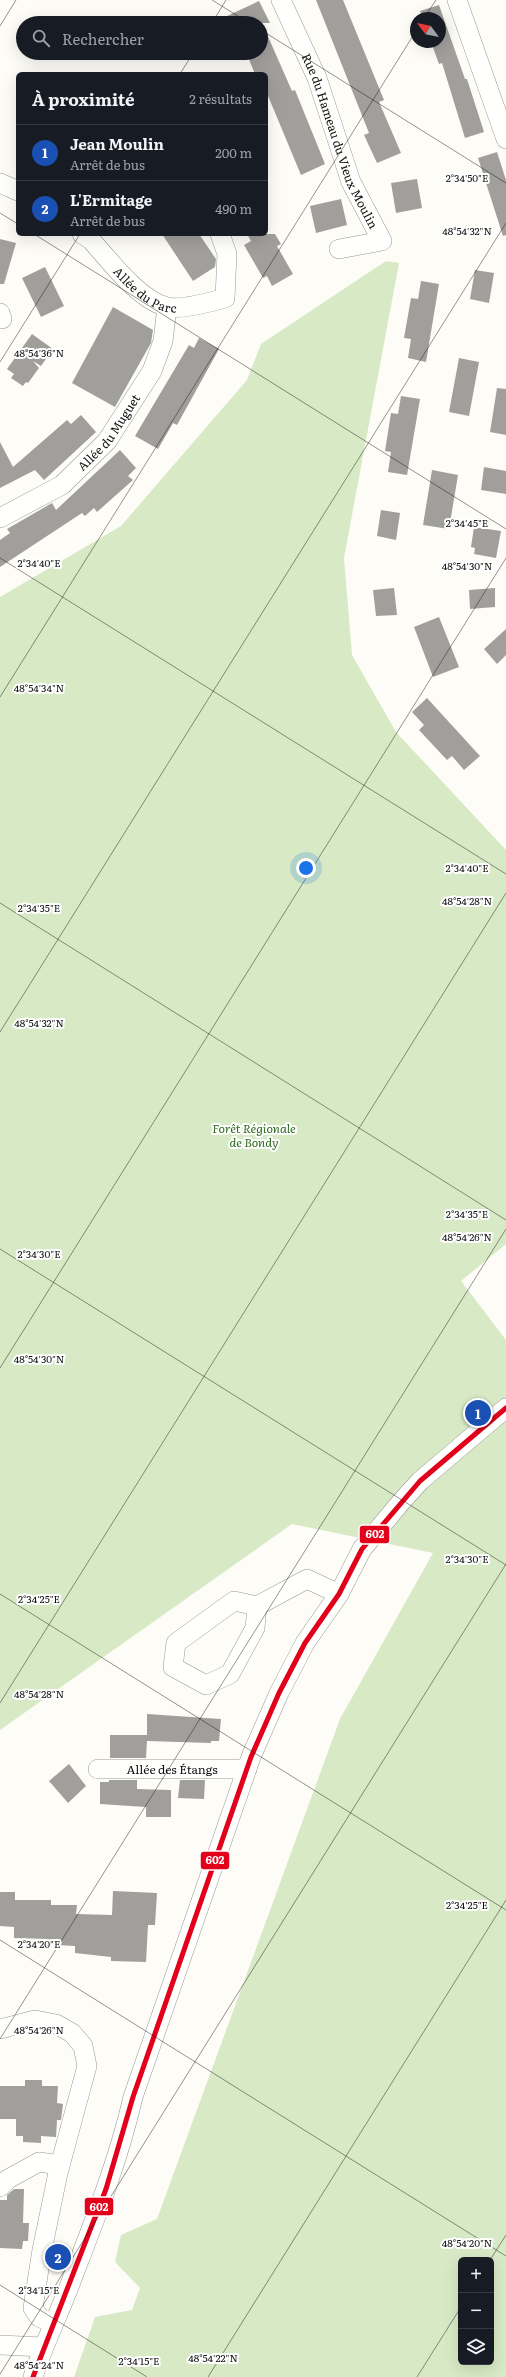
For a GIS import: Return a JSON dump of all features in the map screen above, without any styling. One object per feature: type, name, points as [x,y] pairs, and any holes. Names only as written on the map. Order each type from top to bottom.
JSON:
[{"type":"street","name":"Rue du Hameau du Vieux Moulin","points":[[281,0],[317,78],[351,182],[382,241],[339,249]]},
{"type":"street","points":[[457,0],[506,139]]},
{"type":"street","points":[[0,182],[16,190]]},
{"type":"street","name":"Allée du Parc","points":[[85,236],[91,240],[141,294],[167,308],[199,305],[225,298],[227,254],[221,236]]},
{"type":"street","name":"Allée du Muguet","points":[[0,518],[62,485],[107,441],[152,371],[163,341],[167,308]]},
{"type":"street","points":[[33,2377],[52,2323],[72,2280],[123,2139],[133,2098],[247,1769],[279,1693],[305,1643],[339,1594],[354,1581],[389,1534],[427,1490],[442,1464],[506,1408]]},
{"type":"street","points":[[257,1606],[255,1628],[230,1674],[206,1685],[173,1667],[176,1643],[234,1601],[257,1606],[307,1579],[339,1594]]},
{"type":"street","name":"Allée des Étangs","points":[[98,1769],[247,1769]]},
{"type":"street","points":[[0,2029],[35,2020],[62,2027],[72,2033],[83,2046],[87,2066],[60,2165],[42,2250],[33,2308],[39,2317],[52,2323]]},
{"type":"street","points":[[0,2187],[8,2179],[39,2162],[60,2165]]},
{"type":"street","points":[[0,2345],[43,2347]]},
{"type":"green space","name":"Forêt Régionale de Bondy","points":[[386,261],[399,263],[344,558],[352,655],[396,732],[506,850],[506,1244],[461,1281],[506,1340],[506,2377],[74,2377],[95,2317],[132,2310],[140,2288],[115,2262],[121,2235],[157,2219],[340,1719],[433,1553],[292,1524],[0,1730],[0,597],[121,526],[247,380],[261,344]]},
{"type":"building","points":[[316,0],[343,0],[384,100],[379,102],[401,153],[377,163],[364,135],[369,133]]},
{"type":"building","points":[[259,1],[266,16],[227,16]]},
{"type":"building","points":[[439,5],[441,12],[420,12]]},
{"type":"building","points":[[446,25],[465,79],[467,79],[484,132],[465,138],[442,63],[439,64],[433,48],[446,48]]},
{"type":"building","points":[[268,37],[292,91],[295,90],[325,164],[301,175],[268,96],[268,72],[254,72],[249,60],[268,60]]},
{"type":"building","points":[[497,152],[506,180],[506,235],[503,236],[478,158]]},
{"type":"building","points":[[417,179],[422,208],[396,213],[391,183]]},
{"type":"building","points":[[341,199],[347,225],[316,233],[310,206]]},
{"type":"building","points":[[268,234],[275,234],[281,244],[277,246],[293,274],[272,286],[267,276],[263,278],[244,245],[251,241],[248,236],[268,236]]},
{"type":"building","points":[[163,236],[200,236],[216,259],[215,267],[193,281]]},
{"type":"building","points":[[0,239],[16,243],[4,284],[0,284]]},
{"type":"building","points":[[45,267],[64,306],[41,317],[22,278]]},
{"type":"building","points":[[475,270],[494,273],[489,303],[470,299]]},
{"type":"building","points":[[421,281],[439,284],[426,362],[408,358],[411,339],[404,338],[411,298],[418,299]]},
{"type":"building","points":[[113,307],[153,330],[151,343],[115,407],[72,383]]},
{"type":"building","points":[[32,334],[53,349],[41,366],[33,361],[39,368],[28,383],[26,382],[23,386],[11,378],[14,374],[7,369]]},
{"type":"building","points":[[199,338],[219,349],[177,425],[173,423],[158,449],[135,436],[189,345],[194,348]]},
{"type":"building","points":[[459,358],[479,362],[469,416],[449,412]]},
{"type":"building","points":[[497,388],[506,389],[506,435],[490,432]]},
{"type":"building","points":[[401,396],[420,399],[407,475],[388,472],[391,452],[385,451],[391,413],[398,414]]},
{"type":"building","points":[[81,415],[96,432],[44,480],[35,470],[0,488],[0,442],[13,467],[67,420],[71,424]]},
{"type":"building","points":[[120,450],[136,468],[128,476],[133,480],[97,512],[94,508],[85,516],[82,513],[0,567],[0,540],[10,533],[7,529],[52,503],[56,510]]},
{"type":"building","points":[[484,467],[506,471],[506,494],[481,490]]},
{"type":"building","points":[[432,470],[458,475],[449,529],[423,525]]},
{"type":"building","points":[[381,510],[400,513],[396,540],[377,536]]},
{"type":"building","points":[[474,527],[501,531],[496,558],[474,554],[475,548],[471,547]]},
{"type":"building","points":[[394,588],[397,615],[376,616],[373,590]]},
{"type":"building","points":[[495,588],[495,607],[470,609],[469,590]]},
{"type":"building","points":[[439,617],[459,667],[433,677],[414,627]]},
{"type":"building","points":[[506,629],[506,655],[497,664],[484,649]]},
{"type":"building","points":[[427,698],[480,756],[464,770],[452,756],[447,760],[419,730],[424,725],[412,712]]},
{"type":"building","points":[[147,1714],[221,1719],[219,1741],[211,1741],[211,1743],[147,1741],[146,1758],[110,1758],[110,1735],[147,1735]]},
{"type":"building","points":[[69,1764],[86,1786],[68,1803],[49,1781]]},
{"type":"building","points":[[109,1780],[137,1780],[137,1789],[171,1790],[171,1817],[146,1817],[146,1807],[100,1804],[100,1782],[109,1782]]},
{"type":"building","points":[[180,1780],[205,1780],[204,1799],[178,1798]]},
{"type":"building","points":[[113,1891],[157,1893],[155,1925],[148,1925],[146,1962],[111,1961],[111,1957],[75,1953],[75,1946],[56,1945],[55,1943],[49,1943],[49,1939],[14,1938],[14,1927],[0,1926],[0,1892],[15,1892],[15,1900],[51,1900],[51,1905],[77,1905],[76,1914],[112,1915]]},
{"type":"building","points":[[25,2080],[42,2080],[42,2086],[58,2086],[57,2103],[63,2104],[61,2120],[57,2120],[56,2137],[41,2136],[41,2143],[23,2142],[23,2136],[16,2136],[16,2119],[0,2119],[0,2086],[25,2086]]},
{"type":"building","points":[[14,2189],[24,2189],[23,2223],[29,2223],[28,2241],[23,2241],[22,2249],[0,2248],[0,2200],[7,2200],[7,2195]]},
{"type":"transit line","name":"602","points":[[33,2377],[106,2189],[133,2097],[251,1757],[279,1693],[305,1643],[339,1594],[362,1549],[420,1481],[506,1408]]},
{"type":"place","name":"Jean Moulin","points":[[478,1413]]},
{"type":"place","name":"L'Ermitage","points":[[58,2257]]}]
